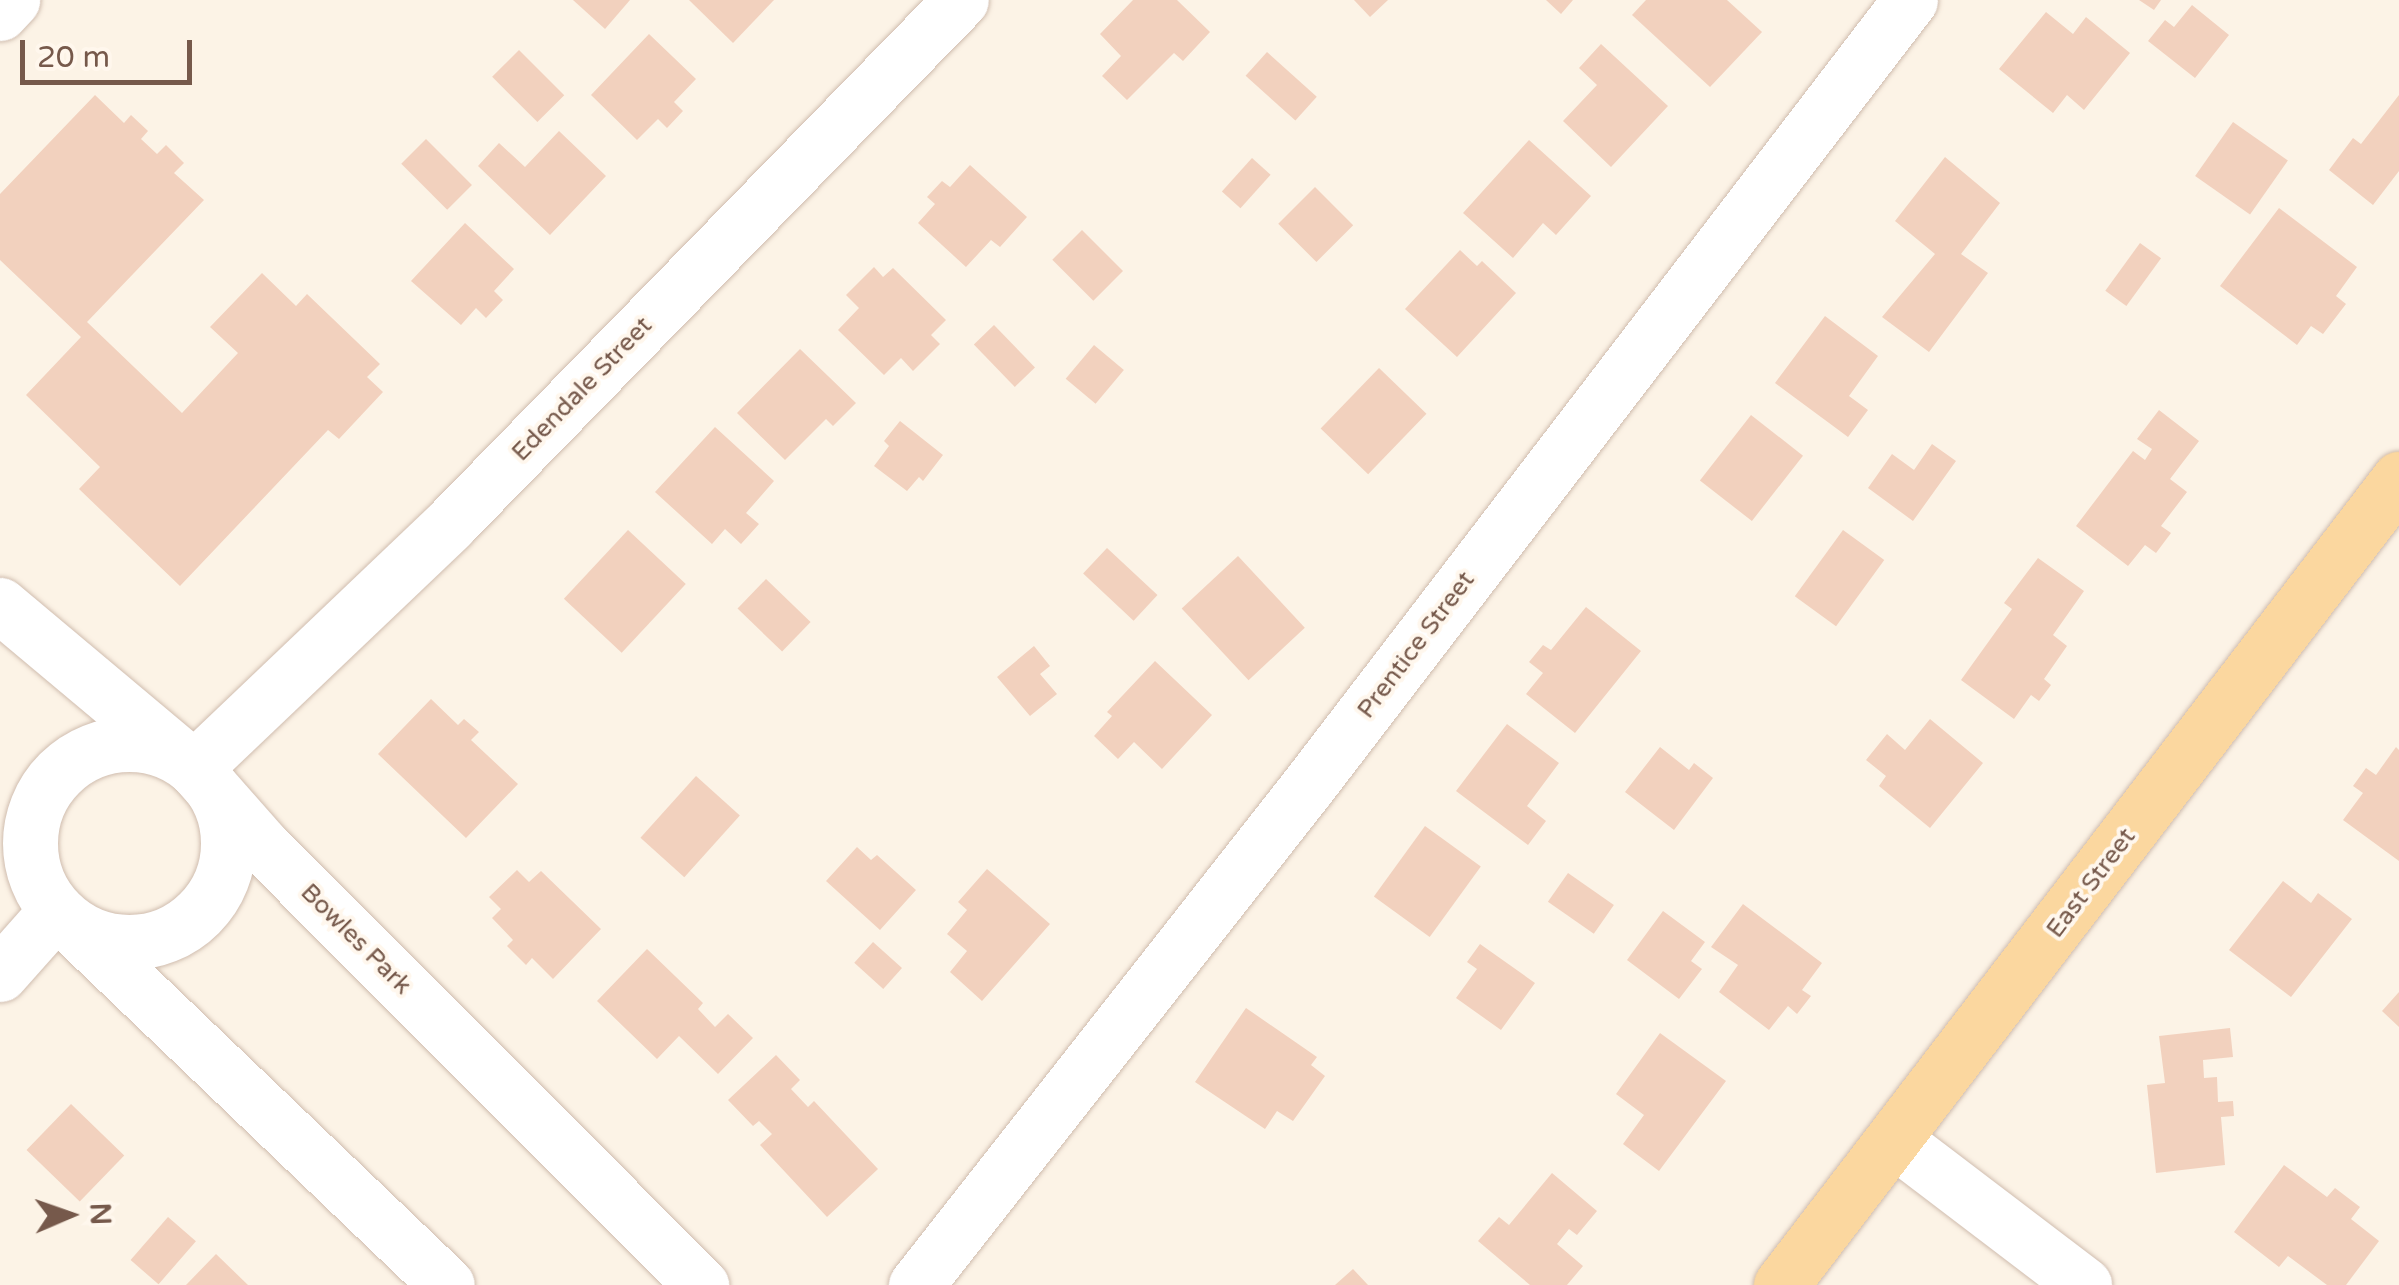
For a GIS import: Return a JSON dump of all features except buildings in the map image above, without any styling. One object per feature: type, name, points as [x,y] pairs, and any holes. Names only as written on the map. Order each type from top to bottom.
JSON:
[{"type":"main road","name":"East Street","points":[[1782,1285],[2399,478]]},
{"type":"street","points":[[0,13],[12,0]]},
{"type":"street","name":"Edendale Street","points":[[194,768],[450,525],[961,0]]},
{"type":"street","name":"Prentice Street","points":[[916,1285],[1308,786],[1910,0]]},
{"type":"street","name":"Bowles Park","points":[[0,605],[194,768],[262,845],[701,1285]]},
{"type":"street","points":[[134,744],[166,750],[194,768],[217,796],[228,830],[226,865],[212,898],[200,911],[187,924],[156,939],[120,942],[85,932],[56,911],[38,883],[30,850],[33,818],[47,786],[70,763],[100,748],[134,744]]},
{"type":"street","points":[[0,853],[446,1285]]},
{"type":"street","points":[[0,974],[56,911]]},
{"type":"street","points":[[1894,1140],[2084,1285]]}]
